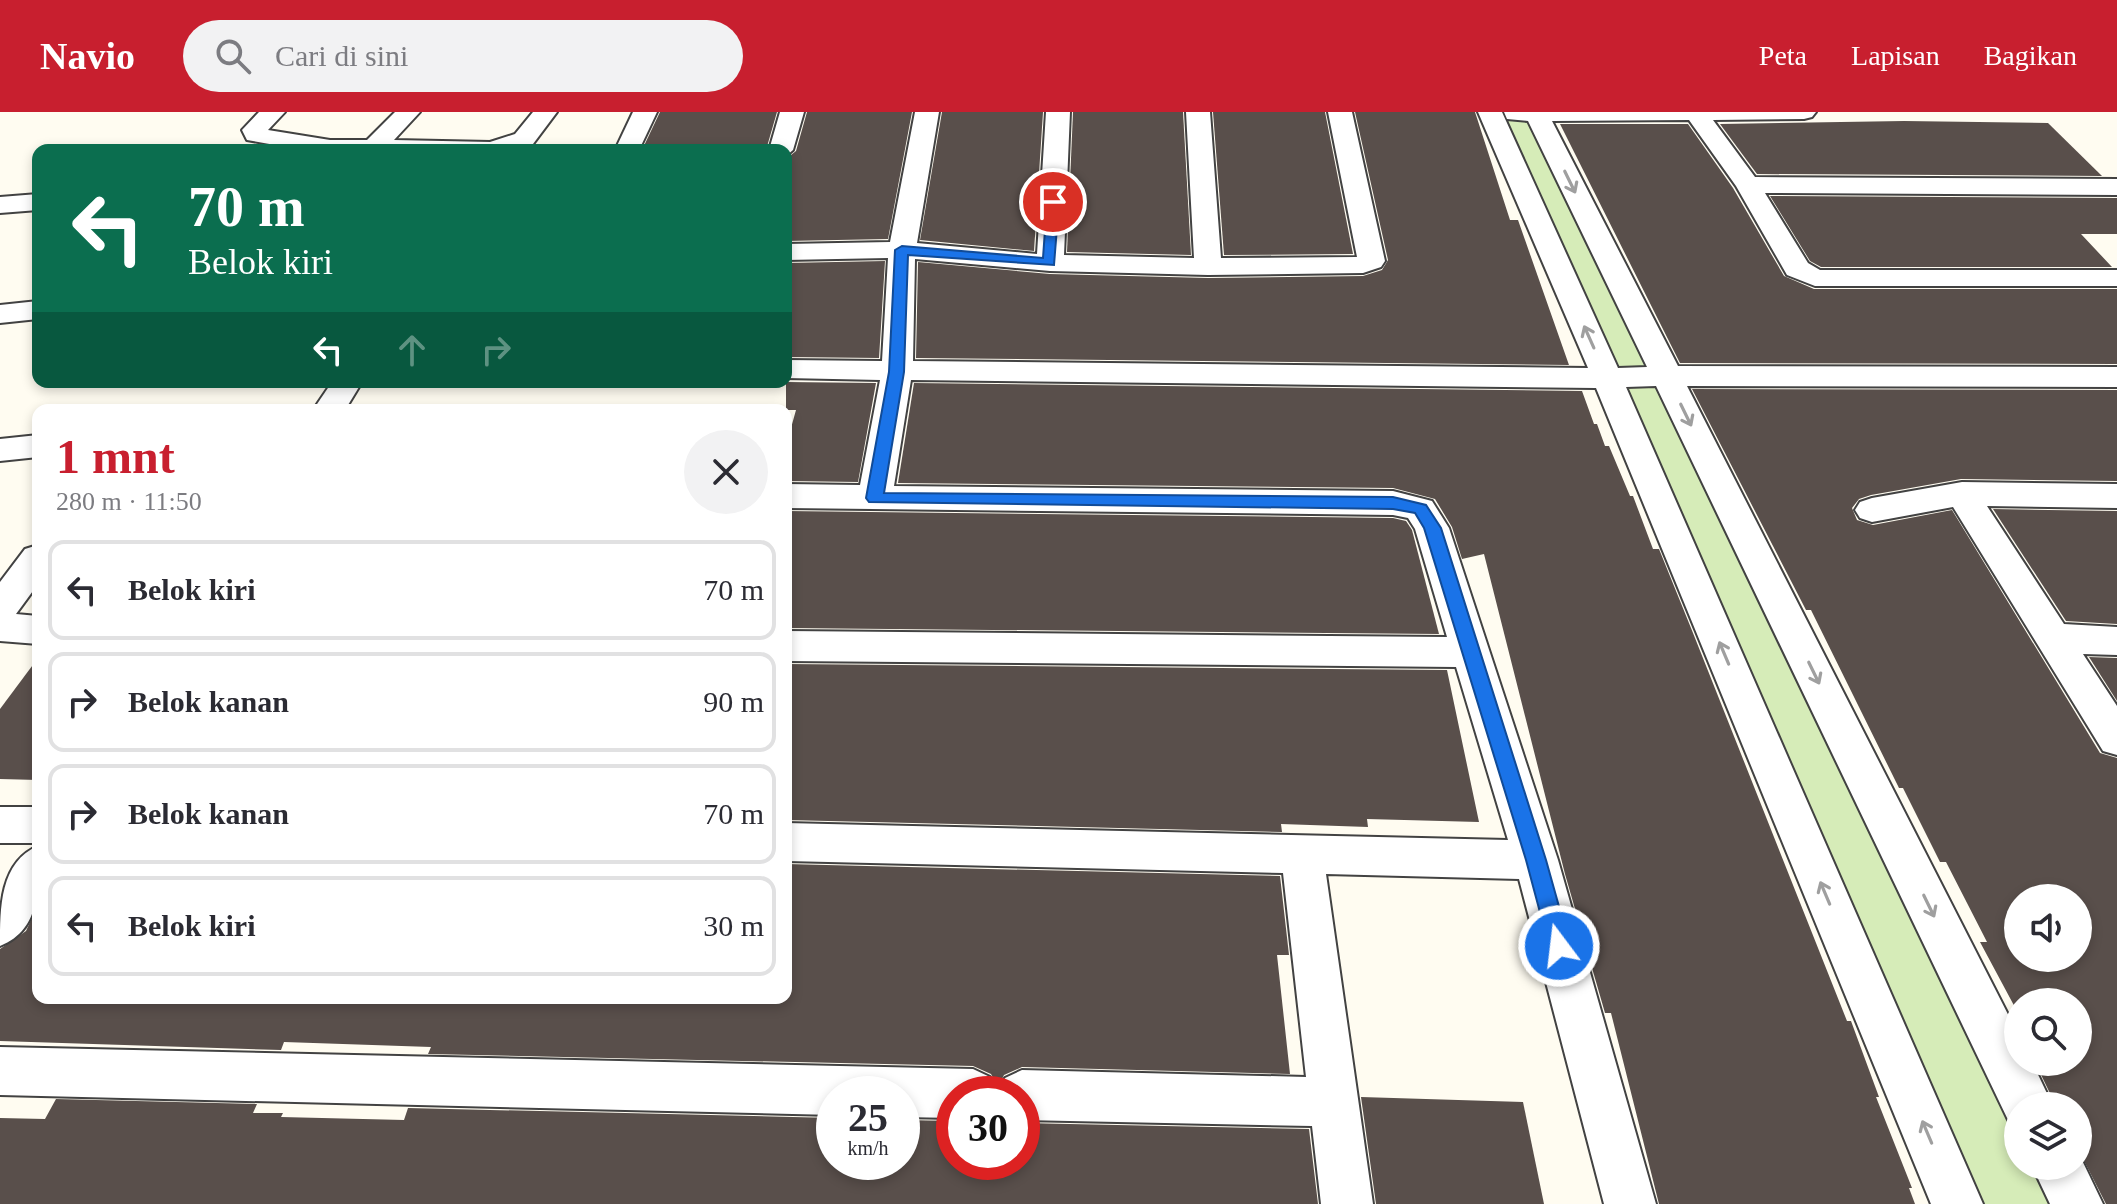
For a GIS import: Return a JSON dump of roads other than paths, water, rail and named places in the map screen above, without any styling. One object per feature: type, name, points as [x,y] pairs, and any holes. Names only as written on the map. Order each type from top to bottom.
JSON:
[{"type":"street","points":[[273,112],[254,130],[256,135],[290,144]]},
{"type":"street","points":[[377,144],[408,112]]},
{"type":"street","points":[[512,144],[524,139],[545,112]]},
{"type":"street","points":[[630,144],[645,112]]},
{"type":"street","points":[[783,144],[792,112]]},
{"type":"street","points":[[875,498],[897,372],[902,250],[927,112]]},
{"type":"street","points":[[1050,263],[1058,112]]},
{"type":"street","points":[[1198,112],[1208,267]]},
{"type":"street","points":[[792,252],[902,250],[1050,263],[1208,267],[1363,265],[1371,261],[1340,112]]},
{"type":"street","points":[[1804,112],[1491,113],[1607,378],[1957,1204]]},
{"type":"street","points":[[1537,114],[2021,1092]]},
{"type":"street","points":[[1697,114],[1748,185],[1797,269],[1815,278],[2117,278]]},
{"type":"street","points":[[1748,185],[2117,187]]},
{"type":"street","points":[[0,205],[32,202]]},
{"type":"street","points":[[0,314],[32,311]]},
{"type":"street","points":[[792,369],[1607,378],[2117,377]]},
{"type":"street","points":[[0,450],[32,447]]},
{"type":"street","points":[[1962,494],[2117,739]]},
{"type":"street","points":[[1872,510],[1962,494],[2117,496]]},
{"type":"street","points":[[792,496],[1393,503],[1420,509],[1432,528],[1536,860],[1630,1204]]},
{"type":"street","points":[[0,609],[32,566]]},
{"type":"street","points":[[0,627],[32,630]]},
{"type":"street","points":[[2051,638],[2117,641]]},
{"type":"street","points":[[792,646],[1471,652]]},
{"type":"street","points":[[0,825],[32,825]]},
{"type":"street","points":[[792,842],[1536,860]]},
{"type":"street","points":[[1302,854],[1347,1204]]},
{"type":"street","points":[[0,925],[32,874]]},
{"type":"street","points":[[0,1071],[936,1093]]},
{"type":"street","points":[[1040,1095],[1334,1102]]},
{"type":"street","points":[[2065,1180],[2077,1204]]}]
